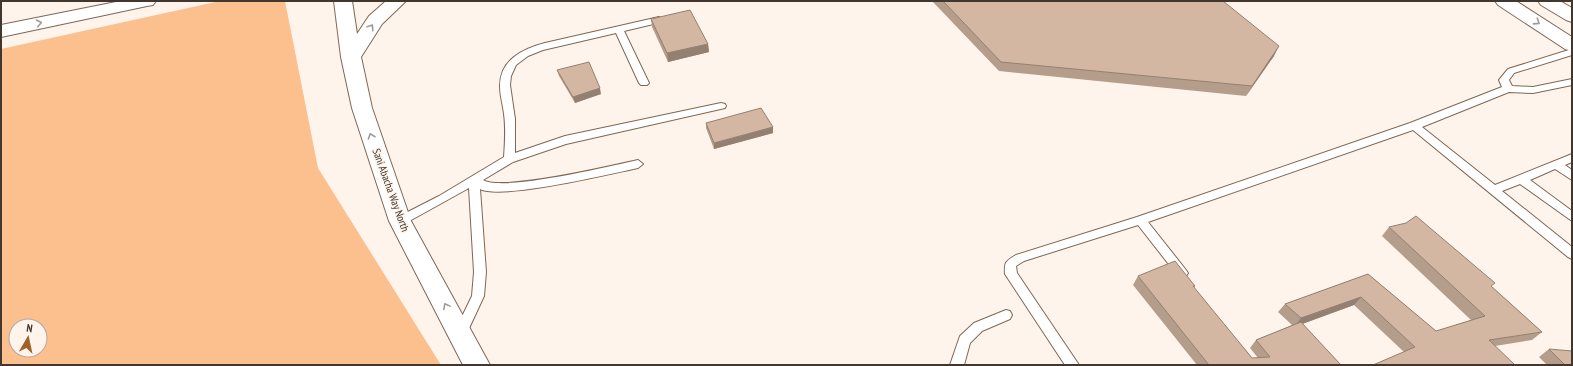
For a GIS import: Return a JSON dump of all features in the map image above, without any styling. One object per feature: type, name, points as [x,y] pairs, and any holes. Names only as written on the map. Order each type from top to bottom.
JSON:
[{"type":"main road","points":[[1,31],[147,1]]},
{"type":"main road","name":"Sani Abacha Way North","points":[[343,1],[362,108],[400,221],[477,365]]},
{"type":"main road","points":[[352,57],[375,20],[397,1]]},
{"type":"main road","points":[[1504,1],[1572,45]]},
{"type":"main road","points":[[1547,1],[1572,16]]},
{"type":"lane","points":[[509,159],[509,118],[505,86],[506,74],[512,62],[522,54],[532,50],[659,20]]},
{"type":"lane","points":[[620,29],[644,83]]},
{"type":"lane","points":[[1508,89],[1504,80],[1511,71],[1572,52]]},
{"type":"lane","points":[[1072,365],[1011,274],[1010,264],[1020,258],[1140,220],[1414,126],[1508,89],[1523,91],[1544,90],[1572,82]]},
{"type":"lane","points":[[400,221],[443,199],[509,159],[565,140],[721,106]]},
{"type":"lane","points":[[1414,126],[1572,254]]},
{"type":"lane","points":[[1494,190],[1572,158]]},
{"type":"lane","points":[[474,180],[486,187],[503,188],[566,179],[638,164]]},
{"type":"lane","points":[[1556,164],[1572,176]]},
{"type":"lane","points":[[1522,179],[1572,217]]},
{"type":"lane","points":[[460,333],[478,296],[480,272],[474,180]]},
{"type":"lane","points":[[1140,220],[1188,281]]},
{"type":"lane","points":[[957,365],[965,340],[978,327],[1006,315]]},
{"type":"shaded area","points":[[220,1],[285,1],[318,168],[441,365],[1,365],[1,49]]},
{"type":"building","points":[[943,1],[1223,1],[1279,46],[1252,86],[1001,62]]},
{"type":"building","points":[[690,10],[708,44],[667,53],[651,19]]},
{"type":"building","points":[[589,62],[600,88],[573,97],[557,70]]},
{"type":"building","points":[[761,108],[773,127],[714,143],[706,123]]},
{"type":"building","points":[[1416,216],[1495,283],[1491,286],[1542,332],[1489,340],[1515,365],[1373,365],[1415,347],[1361,297],[1301,318],[1285,304],[1368,274],[1436,331],[1485,316],[1389,227],[1406,223]]},
{"type":"building","points":[[1175,261],[1195,286],[1193,286],[1252,358],[1270,357],[1256,340],[1301,322],[1341,365],[1209,365],[1138,276]]},
{"type":"building","points":[[1549,349],[1572,351],[1572,365],[1565,365]]}]
